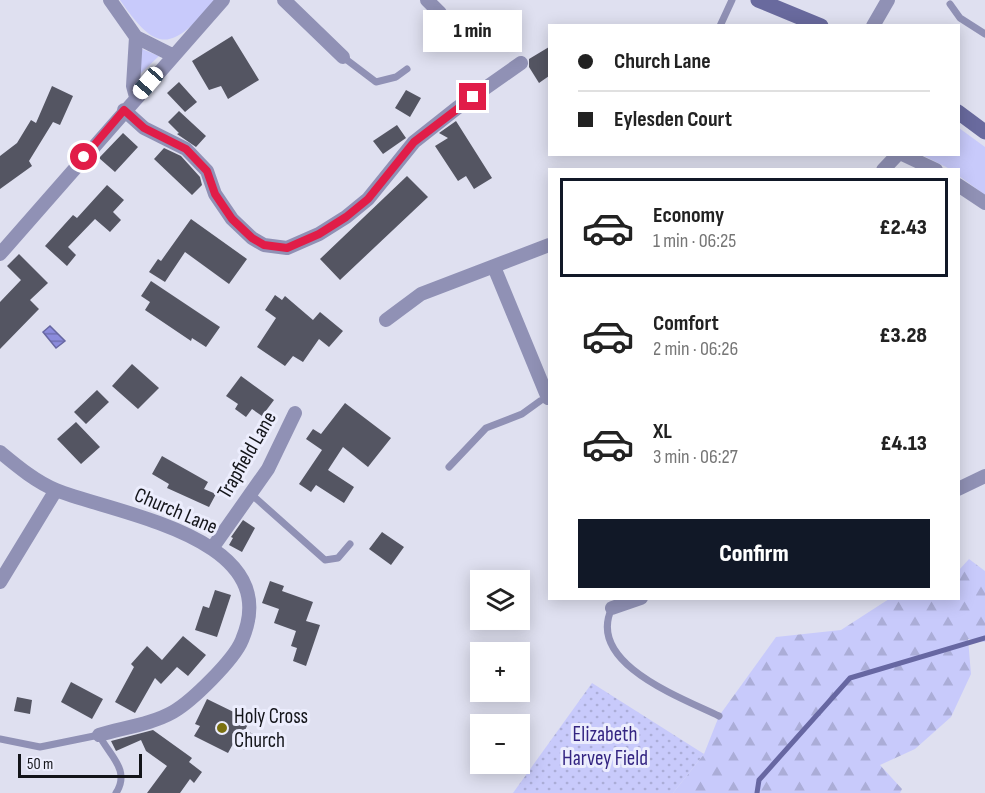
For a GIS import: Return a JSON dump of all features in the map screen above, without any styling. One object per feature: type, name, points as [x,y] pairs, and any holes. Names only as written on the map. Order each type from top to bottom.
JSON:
[{"type":"street","points":[[110,0],[136,37],[172,55]]},
{"type":"street","points":[[0,253],[172,55],[223,0]]},
{"type":"street","points":[[284,0],[343,57]]},
{"type":"street","points":[[426,0],[441,13]]},
{"type":"street","points":[[758,0],[816,24]]},
{"type":"street","points":[[874,24],[888,0]]},
{"type":"street","points":[[136,37],[133,86],[136,97]]},
{"type":"street","points":[[124,110],[144,128],[186,149],[207,171],[215,194],[232,219],[252,238],[264,245],[287,248],[319,234],[346,217],[368,199],[414,142],[457,108],[521,63]]},
{"type":"street","points":[[960,113],[985,132]]},
{"type":"street","points":[[885,168],[896,156]]},
{"type":"street","points":[[906,156],[932,168]]},
{"type":"street","points":[[960,186],[985,203]]},
{"type":"street","points":[[386,320],[421,294],[548,245]]},
{"type":"street","points":[[494,267],[546,399]]},
{"type":"street","name":"Trapfield Lane","points":[[213,547],[268,469],[296,413]]},
{"type":"street","name":"Church Lane","points":[[0,452],[28,474],[56,490],[132,515],[213,547],[233,566],[248,596],[245,631],[238,648],[199,690],[173,712],[99,735]]},
{"type":"street","points":[[960,488],[984,479]]},
{"type":"street","points":[[0,582],[56,490]]},
{"type":"street","points":[[612,608],[635,600]]},
{"type":"lane","points":[[721,24],[732,0]]},
{"type":"lane","points":[[950,3],[960,18],[985,34]]},
{"type":"lane","points":[[343,57],[376,82],[396,77],[407,69]]},
{"type":"lane","points":[[449,467],[486,428],[522,414],[546,399]]},
{"type":"lane","points":[[251,494],[326,560],[339,558],[350,544]]},
{"type":"lane","points":[[612,608],[608,617],[607,638],[618,655],[644,680],[719,716]]},
{"type":"lane","points":[[0,739],[40,747],[99,735],[120,766],[122,783],[116,793]]},
{"type":"green space","points":[[120,0],[218,0],[178,36],[168,39],[157,38],[146,32]]},
{"type":"green space","points":[[137,47],[159,56],[137,77]]},
{"type":"green space","points":[[960,129],[985,147],[985,195],[960,177],[960,168],[948,168],[924,156],[960,156]]},
{"type":"green space","points":[[969,559],[985,571],[985,642],[968,639],[971,674],[951,717],[915,749],[880,765],[902,789],[900,793],[673,793],[704,754],[719,716],[776,637],[841,630],[887,600],[960,600],[960,569]]},
{"type":"green space","name":"Elizabeth Harvey Field","points":[[592,683],[704,754],[673,793],[513,793],[527,774],[530,774],[530,769]]},
{"type":"shaded area","points":[[50,326],[65,341],[56,348],[43,332]]},
{"type":"building","points":[[232,36],[259,80],[228,99],[221,86],[209,90],[192,61]]},
{"type":"building","points":[[548,48],[548,77],[539,83],[529,67],[529,59]]},
{"type":"building","points":[[179,82],[197,102],[185,112],[167,93]]},
{"type":"building","points":[[52,86],[73,96],[60,125],[53,122],[29,161],[32,166],[0,189],[0,156],[17,143],[31,120],[36,123]]},
{"type":"building","points":[[406,90],[421,98],[410,117],[395,108]]},
{"type":"building","points":[[179,111],[206,136],[196,147],[177,134],[179,133],[168,122]]},
{"type":"building","points":[[456,121],[492,178],[474,189],[466,176],[458,181],[435,146],[448,138],[439,133]]},
{"type":"building","points":[[397,125],[406,138],[383,154],[373,141]]},
{"type":"building","points":[[123,133],[138,147],[115,172],[99,158]]},
{"type":"building","points":[[164,148],[181,156],[200,177],[202,185],[192,195],[154,159]]},
{"type":"building","points":[[407,176],[428,197],[340,280],[320,259]]},
{"type":"building","points":[[107,185],[124,200],[113,212],[121,220],[110,232],[95,219],[68,247],[76,255],[67,266],[45,246],[73,215],[77,218]]},
{"type":"building","points":[[191,219],[247,259],[229,284],[185,252],[165,282],[149,272],[158,259],[161,261]]},
{"type":"building","points":[[19,254],[48,283],[30,300],[39,309],[0,349],[0,302],[21,280],[7,266]]},
{"type":"building","points":[[151,281],[220,327],[206,347],[192,338],[191,341],[145,310],[150,302],[141,296]]},
{"type":"building","points":[[275,295],[282,300],[285,296],[313,320],[320,312],[343,331],[329,347],[319,339],[303,362],[293,356],[285,366],[257,347],[276,318],[265,310]]},
{"type":"building","points":[[132,364],[159,388],[138,409],[112,386]]},
{"type":"building","points":[[241,376],[274,400],[262,416],[252,409],[246,417],[235,409],[238,404],[226,396]]},
{"type":"building","points":[[97,390],[109,402],[86,424],[74,412]]},
{"type":"building","points":[[345,403],[391,438],[368,467],[343,447],[328,470],[354,487],[344,503],[316,485],[311,492],[299,484],[322,450],[306,439],[313,429],[321,434]]},
{"type":"building","points":[[76,422],[100,447],[81,464],[57,439]]},
{"type":"building","points":[[162,456],[208,482],[204,489],[216,494],[209,507],[167,488],[169,484],[152,474]]},
{"type":"building","points":[[243,520],[255,528],[242,552],[229,545],[233,538],[231,537]]},
{"type":"building","points":[[382,532],[404,547],[391,565],[369,549]]},
{"type":"building","points":[[270,581],[284,586],[282,591],[313,602],[306,621],[320,625],[306,666],[293,661],[297,648],[291,646],[296,631],[274,623],[279,609],[262,603]]},
{"type":"building","points":[[215,590],[231,595],[217,637],[195,630],[203,606],[209,608]]},
{"type":"building","points":[[183,636],[206,655],[188,676],[177,667],[161,684],[155,678],[135,713],[115,702],[134,667],[131,664],[147,646],[162,660]]},
{"type":"building","points":[[71,682],[103,699],[92,719],[61,702]]},
{"type":"building","points":[[17,697],[32,700],[30,714],[14,711]]},
{"type":"building","name":"Holy Cross Church","points":[[207,699],[250,720],[245,730],[253,734],[245,750],[233,744],[228,753],[194,736],[200,726],[195,724]]},
{"type":"building","points":[[153,730],[192,758],[189,762],[202,772],[194,783],[190,779],[180,793],[147,793],[167,766],[146,751],[141,740],[116,751],[111,741]]},
{"type":"waterway","points":[[757,793],[759,780],[850,678],[985,638]]},
{"type":"place","name":"Holy Cross Church","points":[[222,728]]},
{"type":"route","points":[[84,157],[124,110],[153,134],[186,149],[213,180],[215,194],[232,219],[252,238],[264,245],[287,248],[319,234],[346,217],[368,199],[397,160],[414,142],[473,97]]}]
